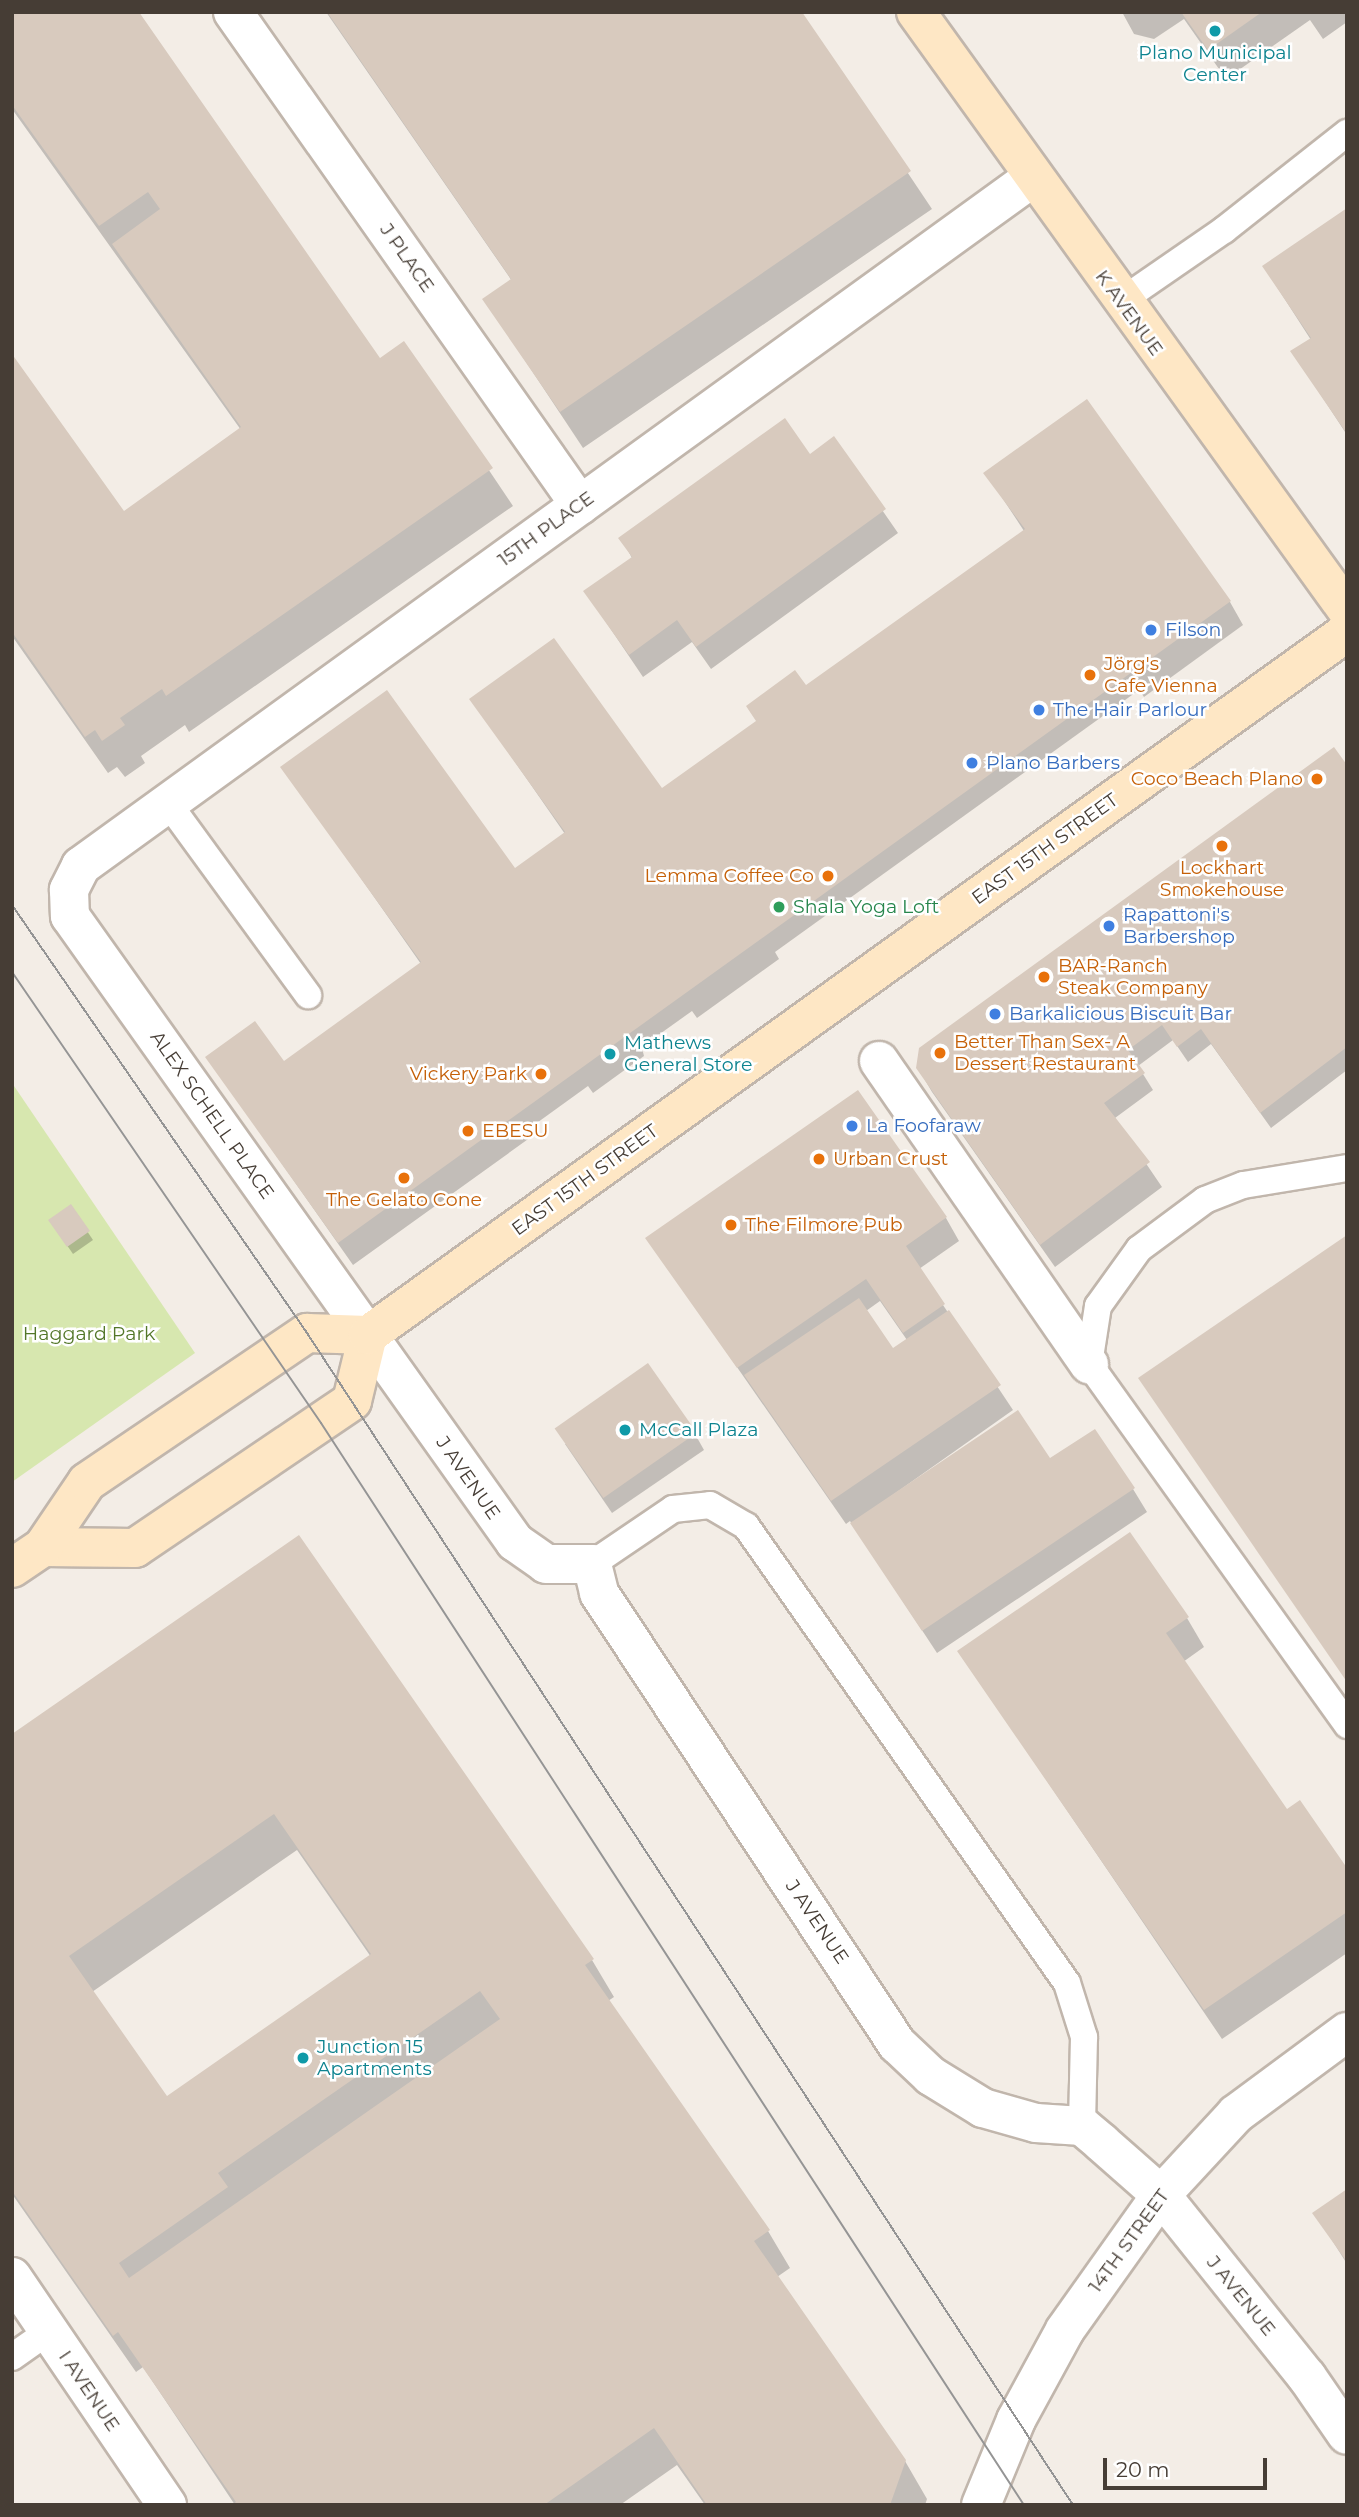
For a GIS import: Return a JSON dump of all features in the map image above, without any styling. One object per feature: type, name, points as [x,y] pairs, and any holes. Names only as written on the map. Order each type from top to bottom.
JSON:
[{"type":"main road","name":"K AVENUE","points":[[916,12],[1032,178],[1347,610]]},
{"type":"main road","name":"EAST 15TH STREET","points":[[368,1335],[1347,632]]},
{"type":"main road","points":[[307,1333],[368,1335],[352,1401],[135,1548],[28,1558],[87,1482],[275,1353],[307,1333]]},
{"type":"street","name":"J PLACE","points":[[233,12],[580,505]]},
{"type":"street","name":"15TH PLACE","points":[[69,890],[81,866],[1032,178]]},
{"type":"street","name":"ALEX SCHELL PLACE","points":[[69,890],[70,916],[368,1335]]},
{"type":"street","points":[[879,1061],[1089,1364]]},
{"type":"street","name":"J AVENUE","points":[[368,1335],[515,1542],[546,1564],[592,1564],[599,1593],[897,2044],[931,2076],[983,2108],[1036,2123],[1083,2126],[1161,2195],[1307,2376],[1347,2435]]},
{"type":"street","name":"14TH STREET","points":[[981,2505],[1016,2420],[1065,2330],[1161,2195],[1236,2114],[1347,2032]]},
{"type":"street","name":"I AVENUE","points":[[12,2277],[167,2505]]},
{"type":"lane","points":[[1121,301],[1224,230],[1347,133]]},
{"type":"lane","points":[[168,803],[309,995]]},
{"type":"lane","points":[[1347,1168],[1243,1185],[1205,1200],[1139,1249],[1098,1306],[1089,1364],[1347,1725]]},
{"type":"lane","points":[[592,1564],[673,1509],[710,1505],[746,1526],[1067,1983],[1084,2037],[1083,2126]]},
{"type":"lane","points":[[12,2357],[49,2331]]},
{"type":"green space","name":"Haggard Park","points":[[12,1083],[195,1353],[12,1482]]},
{"type":"building","points":[[12,12],[139,12],[380,358],[404,341],[493,468],[166,696],[162,689],[120,718],[125,725],[102,741],[95,730],[85,737],[12,632],[12,354],[124,511],[241,427],[112,244],[160,209],[148,192],[99,226],[12,105]]},
{"type":"building","points":[[327,12],[802,12],[911,171],[560,412],[482,299],[511,279]]},
{"type":"building","name":"Plano Municipal Center","points":[[1181,12],[1262,12],[1208,50]]},
{"type":"building","points":[[1347,208],[1347,434],[1290,351],[1311,338],[1262,266]]},
{"type":"building","points":[[1087,399],[1231,601],[338,1243],[205,1057],[255,1021],[284,1061],[421,962],[280,767],[387,690],[515,868],[565,832],[469,699],[554,638],[662,788],[756,721],[746,706],[795,670],[806,685],[1025,529],[983,473]]},
{"type":"building","points":[[785,418],[810,454],[834,436],[886,509],[696,647],[677,620],[629,655],[583,591],[632,557],[618,538]]},
{"type":"building","points":[[1334,747],[1347,765],[1347,1047],[1260,1113],[1201,1029],[1177,1047],[1162,1025],[1128,1050],[1145,1073],[1104,1103],[1150,1162],[1040,1245],[916,1068],[919,1048]]},
{"type":"building","points":[[858,1090],[947,1217],[906,1246],[945,1304],[903,1333],[866,1279],[737,1368],[645,1238]]},
{"type":"building","points":[[71,1204],[90,1231],[67,1247],[48,1220]]},
{"type":"building","points":[[1347,1235],[1347,1682],[1138,1378]]},
{"type":"building","points":[[859,1298],[893,1348],[949,1310],[1001,1385],[831,1501],[744,1375]]},
{"type":"building","name":"McCall Plaza","points":[[648,1363],[697,1433],[603,1498],[555,1428]]},
{"type":"building","points":[[1018,1410],[1050,1458],[1095,1429],[1135,1488],[922,1631],[850,1523]]},
{"type":"building","points":[[1130,1532],[1189,1617],[1166,1633],[1287,1809],[1300,1800],[1347,1868],[1347,1912],[1204,2010],[957,1651]]},
{"type":"building","name":"Junction 15 Apartments","points":[[299,1535],[594,1959],[585,1965],[770,2230],[754,2241],[906,2460],[890,2505],[707,2505],[654,2428],[544,2505],[232,2505],[236,2502],[118,2332],[113,2336],[12,2191],[12,1734]],"holes":[[[274,1814],[371,1954],[167,2096],[69,1956]],[[480,1991],[500,2019],[129,2278],[119,2263],[228,2187],[218,2173]]]},
{"type":"building","points":[[1347,2189],[1347,2262],[1312,2213]]},
{"type":"tram line","points":[[12,905],[307,1333],[1073,2505]]},
{"type":"tram line","points":[[12,972],[321,1423],[1024,2505]]},
{"type":"place","name":"Plano Municipal Center","points":[[1215,31]]},
{"type":"place","name":"Filson","points":[[1151,630]]},
{"type":"place","name":"Jörg's Cafe Vienna","points":[[1090,675]]},
{"type":"place","name":"The Hair Parlour","points":[[1039,710]]},
{"type":"place","name":"Plano Barbers","points":[[972,763]]},
{"type":"place","name":"Coco Beach Plano","points":[[1317,779]]},
{"type":"place","name":"Lockhart Smokehouse","points":[[1222,846]]},
{"type":"place","name":"Lemma Coffee Co","points":[[828,876]]},
{"type":"place","name":"Shala Yoga Loft","points":[[779,907]]},
{"type":"place","name":"Rapattoni's Barbershop","points":[[1109,926]]},
{"type":"place","name":"BAR-Ranch Steak Company","points":[[1044,977]]},
{"type":"place","name":"Barkalicious Biscuit Bar","points":[[995,1014]]},
{"type":"place","name":"Better Than Sex- A Dessert Restaurant","points":[[940,1053]]},
{"type":"place","name":"Mathews General Store","points":[[610,1054]]},
{"type":"place","name":"Vickery Park","points":[[541,1074]]},
{"type":"place","name":"La Foofaraw","points":[[852,1126]]},
{"type":"place","name":"EBESU","points":[[468,1131]]},
{"type":"place","name":"Urban Crust","points":[[819,1159]]},
{"type":"place","name":"The Gelato Cone","points":[[404,1178]]},
{"type":"place","name":"The Filmore Pub","points":[[731,1225]]},
{"type":"place","name":"McCall Plaza","points":[[625,1430]]},
{"type":"place","name":"Junction 15 Apartments","points":[[303,2058]]}]
